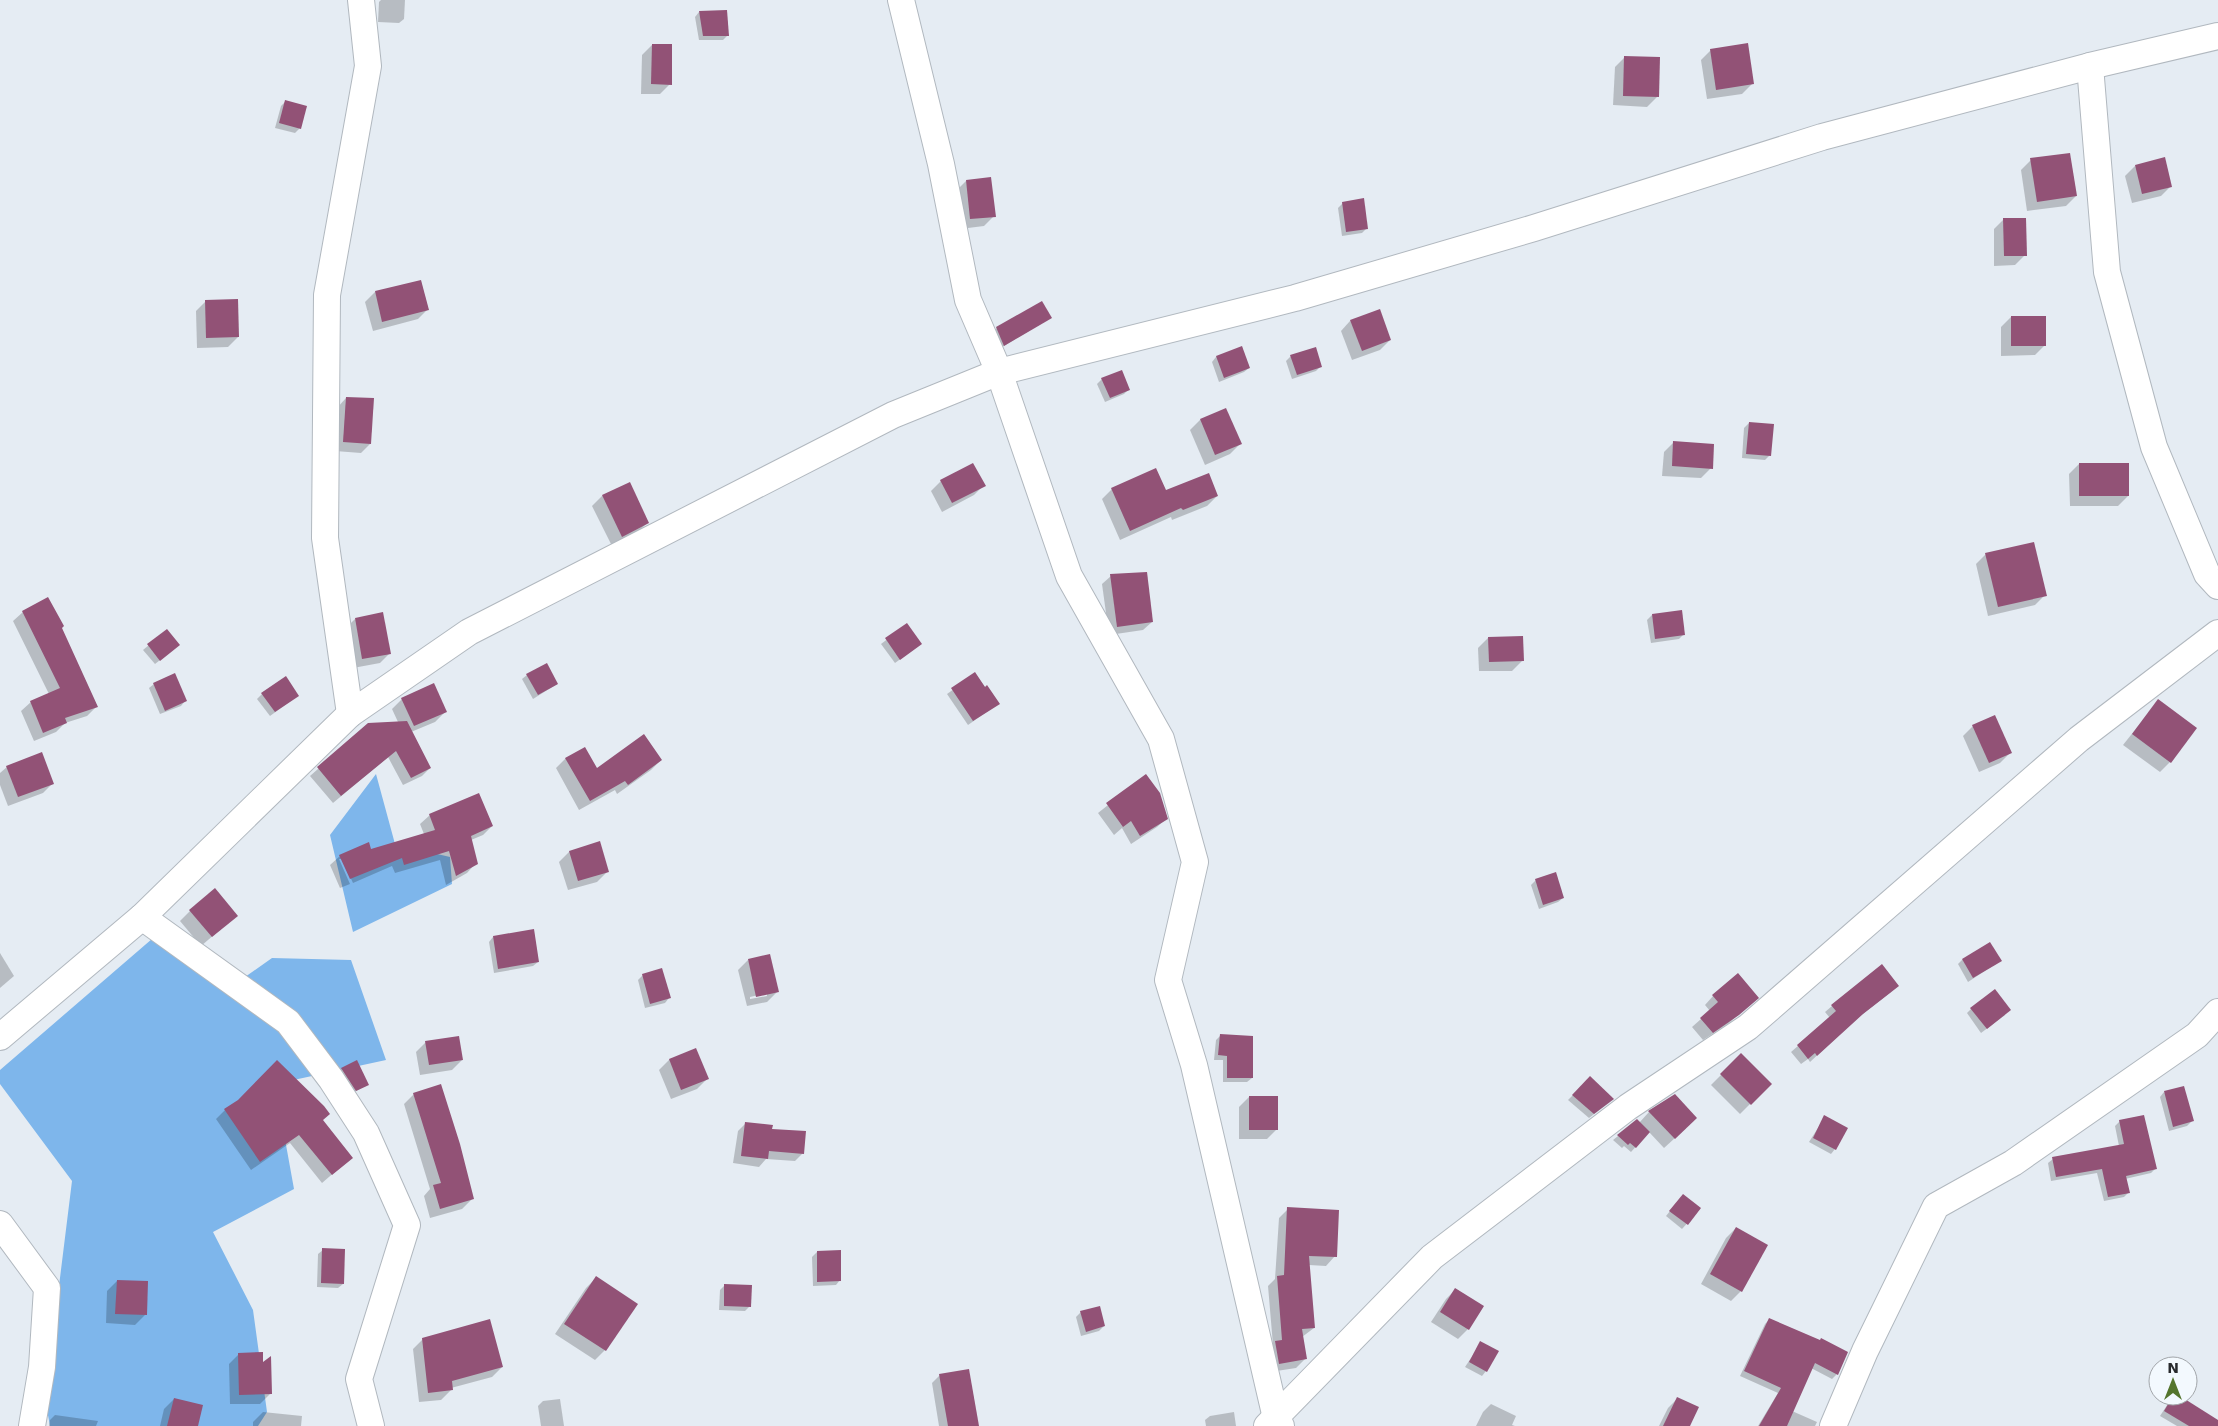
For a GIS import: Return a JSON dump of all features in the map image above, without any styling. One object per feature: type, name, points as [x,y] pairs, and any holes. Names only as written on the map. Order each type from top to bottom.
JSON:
[{"type":"street","points":[[350,714],[325,538],[327,295],[368,66],[361,0]]},
{"type":"street","points":[[901,0],[941,164],[968,300],[999,372],[1069,576],[1161,740],[1195,862],[1168,980],[1194,1065],[1275,1423]]},
{"type":"street","points":[[0,1037],[142,917],[350,714],[469,632],[893,415],[999,372],[1295,298],[1534,228],[1822,137],[2090,66],[2218,36]]},
{"type":"street","points":[[2090,66],[2108,272],[2154,447],[2207,574],[2218,586]]},
{"type":"street","points":[[1275,1423],[1432,1258],[1628,1107],[1748,1027],[2079,740],[2218,633]]},
{"type":"street","points":[[142,917],[288,1022],[330,1079],[366,1133],[407,1226],[359,1379],[371,1426]]},
{"type":"street","points":[[1832,1426],[1865,1351],[1936,1206],[2013,1163],[2197,1035],[2218,1012]]},
{"type":"street","points":[[0,1224],[47,1288],[42,1367],[32,1426]]},
{"type":"shaded area","points":[[376,774],[395,844],[450,857],[452,884],[353,932],[330,835]]},
{"type":"shaded area","points":[[167,926],[245,977],[272,958],[351,960],[386,1060],[275,1084],[294,1189],[213,1232],[253,1310],[267,1412],[258,1426],[50,1426],[45,1399],[72,1181],[0,1084],[0,1070]]},
{"type":"building","points":[[727,10],[729,36],[703,36],[699,11]]},
{"type":"building","points":[[1748,43],[1754,84],[1716,90],[1710,49]]},
{"type":"building","points":[[652,44],[672,44],[672,85],[651,84]]},
{"type":"building","points":[[1624,56],[1660,57],[1659,97],[1623,96]]},
{"type":"building","points":[[285,100],[307,106],[301,129],[279,123]]},
{"type":"building","points":[[2070,153],[2077,196],[2037,202],[2030,158]]},
{"type":"building","points":[[2165,157],[2172,187],[2142,194],[2135,165]]},
{"type":"building","points":[[991,177],[996,217],[970,219],[966,180]]},
{"type":"building","points":[[1364,198],[1368,229],[1346,232],[1342,202]]},
{"type":"building","points":[[2003,218],[2026,218],[2027,256],[2004,256]]},
{"type":"building","points":[[421,280],[429,310],[382,322],[375,291]]},
{"type":"building","points":[[238,299],[239,337],[206,338],[205,300]]},
{"type":"building","points":[[1042,301],[1052,318],[1004,346],[996,327]]},
{"type":"building","points":[[1380,309],[1391,340],[1362,351],[1350,320]]},
{"type":"building","points":[[2011,316],[2046,316],[2046,346],[2011,346]]},
{"type":"building","points":[[1242,346],[1250,368],[1224,378],[1216,356]]},
{"type":"building","points":[[1316,347],[1322,367],[1297,375],[1290,355]]},
{"type":"building","points":[[1122,370],[1130,390],[1110,398],[1101,378]]},
{"type":"building","points":[[346,397],[374,398],[371,444],[343,442]]},
{"type":"building","points":[[1226,408],[1242,444],[1215,455],[1200,419]]},
{"type":"building","points":[[1749,422],[1774,424],[1771,456],[1746,454]]},
{"type":"building","points":[[1673,441],[1714,444],[1713,469],[1672,466]]},
{"type":"building","points":[[973,463],[986,486],[952,503],[940,480]]},
{"type":"building","points":[[2079,463],[2129,463],[2129,496],[2079,496]]},
{"type":"building","points":[[1156,468],[1166,490],[1209,473],[1218,496],[1183,510],[1181,508],[1130,531],[1111,488]]},
{"type":"building","points":[[630,482],[649,523],[622,537],[602,495]]},
{"type":"building","points":[[2034,542],[2047,596],[1998,607],[1985,553]]},
{"type":"building","points":[[1147,572],[1153,622],[1117,627],[1110,574]]},
{"type":"building","points":[[48,597],[64,626],[62,628],[98,707],[65,718],[67,723],[43,733],[30,701],[60,688],[22,611]]},
{"type":"building","points":[[1682,610],[1685,635],[1655,639],[1652,614]]},
{"type":"building","points":[[383,612],[391,654],[362,659],[355,618]]},
{"type":"building","points":[[907,623],[922,644],[900,660],[885,638]]},
{"type":"building","points":[[167,629],[180,645],[160,661],[147,644]]},
{"type":"building","points":[[1523,636],[1524,661],[1489,662],[1488,637]]},
{"type":"building","points":[[547,663],[558,684],[538,695],[526,674]]},
{"type":"building","points":[[975,672],[1000,704],[973,721],[951,688]]},
{"type":"building","points":[[175,673],[187,701],[165,711],[153,683]]},
{"type":"building","points":[[286,676],[299,696],[275,712],[261,693]]},
{"type":"building","points":[[434,683],[447,712],[414,726],[401,698]]},
{"type":"building","points":[[2158,699],[2197,728],[2171,763],[2132,734]]},
{"type":"building","points":[[1995,715],[2012,753],[1989,763],[1972,725]]},
{"type":"building","points":[[407,721],[431,768],[411,778],[396,751],[341,796],[317,767],[368,723]]},
{"type":"building","points":[[644,734],[662,760],[628,785],[625,781],[590,801],[565,758],[585,747],[597,768]]},
{"type":"building","points":[[42,752],[54,784],[18,797],[6,766]]},
{"type":"building","points":[[1146,774],[1160,793],[1168,819],[1140,836],[1131,821],[1123,827],[1106,803]]},
{"type":"building","points":[[479,793],[493,826],[471,836],[478,864],[456,876],[449,851],[404,865],[402,858],[350,879],[339,855],[369,842],[371,849],[435,830],[429,814]]},
{"type":"building","points":[[600,841],[609,872],[578,881],[569,851]]},
{"type":"building","points":[[1556,872],[1564,898],[1543,905],[1535,879]]},
{"type":"building","points":[[215,888],[238,916],[212,937],[189,910]]},
{"type":"building","points":[[534,929],[539,962],[498,969],[493,936]]},
{"type":"building","points":[[1990,942],[2002,961],[1973,978],[1962,959]]},
{"type":"building","points":[[770,954],[779,992],[756,997],[748,959]]},
{"type":"building","points":[[1882,964],[1899,986],[1863,1014],[1817,1056],[1815,1053],[1808,1059],[1797,1045],[1836,1011],[1831,1005]]},
{"type":"building","points":[[662,968],[671,998],[650,1004],[642,974]]},
{"type":"building","points":[[1738,973],[1759,998],[1713,1033],[1700,1018],[1718,1002],[1712,995]]},
{"type":"building","points":[[1995,989],[2011,1010],[1987,1029],[1970,1008]]},
{"type":"building","points":[[1220,1034],[1253,1036],[1253,1078],[1227,1078],[1227,1056],[1218,1055]]},
{"type":"building","points":[[459,1036],[463,1060],[429,1065],[425,1041]]},
{"type":"building","points":[[696,1048],[709,1079],[681,1090],[669,1059]]},
{"type":"building","points":[[1741,1053],[1772,1084],[1751,1105],[1720,1074]]},
{"type":"building","points":[[277,1060],[324,1106],[330,1114],[323,1120],[353,1158],[332,1175],[299,1135],[260,1162],[224,1109],[238,1100]]},
{"type":"building","points":[[357,1060],[369,1085],[356,1091],[341,1068]]},
{"type":"building","points":[[1590,1076],[1614,1099],[1594,1114],[1572,1095]]},
{"type":"building","points":[[441,1084],[460,1144],[474,1199],[440,1209],[433,1185],[441,1183],[413,1093]]},
{"type":"building","points":[[2184,1086],[2194,1121],[2173,1127],[2164,1091]]},
{"type":"building","points":[[1675,1094],[1697,1118],[1675,1139],[1648,1111]]},
{"type":"building","points":[[1249,1096],[1278,1096],[1278,1130],[1249,1130]]},
{"type":"building","points":[[1824,1115],[1848,1128],[1836,1150],[1813,1138]]},
{"type":"building","points":[[2144,1115],[2157,1169],[2126,1176],[2130,1193],[2108,1197],[2102,1169],[2056,1177],[2052,1157],[2124,1144],[2119,1120]]},
{"type":"building","points":[[1637,1119],[1650,1132],[1636,1148],[1630,1143],[1628,1145],[1617,1135]]},
{"type":"building","points":[[745,1122],[773,1125],[772,1129],[806,1131],[804,1154],[769,1151],[768,1159],[741,1156]]},
{"type":"building","points":[[1683,1194],[1701,1208],[1688,1225],[1669,1211]]},
{"type":"building","points":[[1287,1207],[1339,1210],[1337,1257],[1309,1256],[1315,1328],[1302,1329],[1307,1359],[1279,1364],[1275,1341],[1282,1340],[1277,1276],[1284,1275]]},
{"type":"building","points":[[1736,1227],[1768,1245],[1742,1292],[1710,1274]]},
{"type":"building","points":[[322,1248],[345,1249],[344,1284],[321,1283]]},
{"type":"building","points":[[841,1250],[841,1281],[817,1282],[817,1251]]},
{"type":"building","points":[[596,1276],[638,1304],[606,1351],[564,1324]]},
{"type":"building","points":[[117,1280],[148,1281],[147,1315],[115,1314]]},
{"type":"building","points":[[724,1284],[752,1285],[751,1307],[724,1306]]},
{"type":"building","points":[[1455,1288],[1484,1306],[1469,1330],[1440,1312]]},
{"type":"building","points":[[1100,1306],[1105,1326],[1086,1332],[1080,1311]]},
{"type":"building","points":[[1769,1318],[1820,1340],[1821,1338],[1848,1352],[1838,1375],[1815,1363],[1787,1426],[1759,1426],[1781,1388],[1744,1371]]},
{"type":"building","points":[[490,1319],[503,1367],[452,1381],[453,1390],[428,1393],[422,1338]]},
{"type":"building","points":[[1480,1341],[1499,1351],[1487,1372],[1469,1362]]},
{"type":"building","points":[[263,1352],[263,1362],[271,1356],[272,1394],[239,1395],[238,1353]]},
{"type":"building","points":[[969,1369],[979,1426],[948,1426],[939,1374]]},
{"type":"building","points":[[1677,1397],[1699,1407],[1690,1426],[1663,1426]]},
{"type":"building","points":[[174,1398],[203,1405],[198,1426],[167,1426]]},
{"type":"building","points":[[2167,1406],[2196,1406],[2218,1420],[2218,1426],[2189,1426],[2164,1411]]}]
